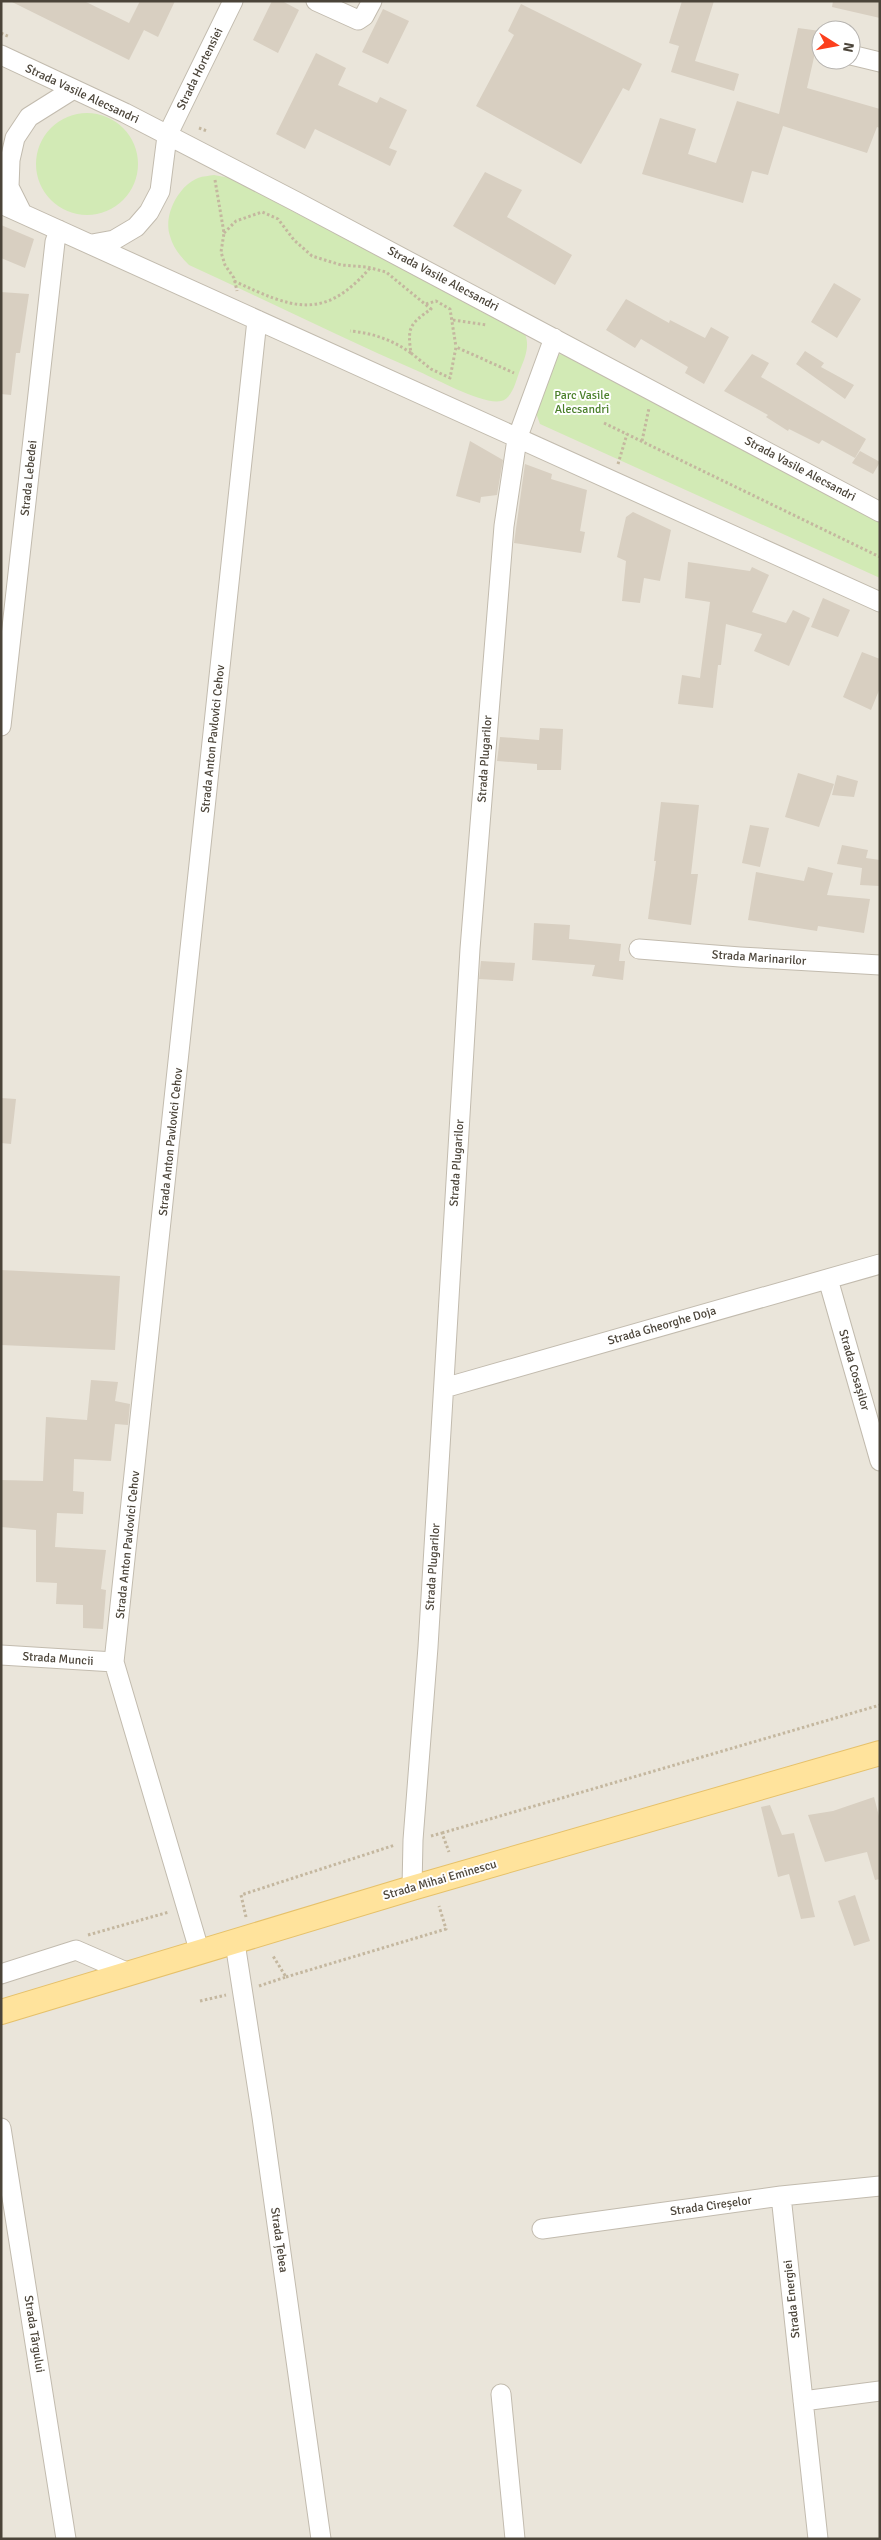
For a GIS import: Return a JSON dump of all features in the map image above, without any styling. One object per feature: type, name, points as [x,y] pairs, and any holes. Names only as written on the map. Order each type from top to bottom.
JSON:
[{"type":"main road","name":"Strada Mihai Eminescu","points":[[1,2012],[235,1943],[412,1888],[880,1753]]},
{"type":"street","name":"Strada Hortensiei","points":[[168,136],[233,1]]},
{"type":"street","points":[[316,1],[358,20],[364,16],[372,1]]},
{"type":"street","name":"Strada Vasile Alecsandri","points":[[1,55],[72,90],[125,113],[554,338],[880,512]]},
{"type":"street","points":[[861,57],[880,62]]},
{"type":"street","points":[[22,213],[9,187],[10,160],[15,138],[29,117],[72,90]]},
{"type":"street","points":[[92,244],[114,240],[136,227],[149,212],[160,191],[168,136]]},
{"type":"street","points":[[1,204],[880,602]]},
{"type":"street","name":"Strada Lebedei","points":[[1,726],[55,242],[59,230]]},
{"type":"street","name":"Strada Anton Pavlovici Cehov","points":[[200,1953],[114,1662],[258,320]]},
{"type":"street","name":"Strada Plugarilor","points":[[412,1888],[413,1840],[428,1647],[470,949],[504,526],[517,439],[554,338]]},
{"type":"street","name":"Strada Marinarilor","points":[[639,948],[880,965]]},
{"type":"street","name":"Strada Gheorghe Doja","points":[[444,1388],[880,1264]]},
{"type":"street","name":"Strada Cosașilor","points":[[828,1278],[880,1461]]},
{"type":"street","name":"Strada Muncii","points":[[1,1655],[114,1662]]},
{"type":"street","name":"Strada Țebea","points":[[235,1943],[262,2117],[321,2539]]},
{"type":"street","points":[[1,1974],[76,1950],[130,1974]]},
{"type":"street","name":"Strada Târgului","points":[[1,2128],[66,2539]]},
{"type":"street","name":"Strada Cireșelor","points":[[542,2229],[781,2196],[880,2186]]},
{"type":"street","name":"Strada Energiei","points":[[781,2196],[818,2539]]},
{"type":"street","points":[[803,2402],[880,2391]]},
{"type":"street","points":[[501,2394],[515,2539]]},
{"type":"path","points":[[199,128],[207,131]]},
{"type":"path","points":[[214,178],[224,233],[221,252],[234,281],[238,297]]},
{"type":"path","points":[[224,233],[236,221],[262,212],[278,219],[294,240],[312,256],[341,265],[386,272],[431,309],[414,321],[408,334],[411,353]]},
{"type":"path","points":[[234,281],[296,306],[338,298],[355,285],[370,268]]},
{"type":"path","points":[[350,331],[367,332],[394,342],[431,369],[450,378],[456,347],[450,308],[436,301],[426,304]]},
{"type":"path","points":[[453,320],[495,326]]},
{"type":"path","points":[[456,347],[514,373]]},
{"type":"path","points":[[642,441],[650,404]]},
{"type":"path","points":[[604,423],[880,558]]},
{"type":"path","points":[[616,470],[627,434]]},
{"type":"path","points":[[426,1837],[880,1704]]},
{"type":"path","points":[[442,1833],[448,1852]]},
{"type":"path","points":[[246,1917],[241,1895],[395,1845]]},
{"type":"path","points":[[254,1987],[446,1929],[439,1906]]},
{"type":"path","points":[[78,1938],[174,1910]]},
{"type":"path","points":[[273,1956],[286,1977]]},
{"type":"path","points":[[200,2001],[230,1994]]},
{"type":"shaded area","points":[[1,1],[880,1],[880,2539],[1,2539]]},
{"type":"green space","points":[[87,113],[107,117],[123,128],[134,144],[138,164],[134,184],[123,200],[107,211],[87,215],[67,211],[51,200],[40,184],[36,164],[40,144],[51,128],[67,117]]},
{"type":"green space","points":[[214,175],[230,178],[525,334],[527,348],[514,388],[501,401],[472,396],[189,265],[171,240],[168,228],[171,211],[179,195],[191,182],[200,177]]},
{"type":"green space","name":"Parc Vasile Alecsandri","points":[[563,354],[880,516],[880,578],[540,424],[536,413],[555,355]]},
{"type":"building","points":[[10,1],[84,1],[129,23],[140,1],[175,1],[158,37],[144,30],[129,60]]},
{"type":"building","points":[[272,1],[282,1],[299,10],[278,53],[253,40]]},
{"type":"building","points":[[682,1],[714,1],[695,61],[739,74],[734,91],[671,72],[679,46],[669,43]]},
{"type":"building","points":[[833,1],[880,1],[880,18],[832,7]]},
{"type":"building","points":[[521,4],[642,64],[629,91],[623,88],[581,164],[476,106],[514,35],[508,31]]},
{"type":"building","points":[[383,9],[409,21],[388,64],[362,52]]},
{"type":"building","points":[[798,28],[811,30],[811,70],[807,88],[880,109],[880,128],[877,127],[867,153],[783,126],[768,175],[752,171],[743,203],[642,174],[660,118],[696,129],[688,154],[716,163],[737,101],[779,114]]},
{"type":"building","points":[[316,53],[346,68],[338,85],[377,103],[380,97],[407,110],[389,148],[397,151],[390,166],[315,129],[305,149],[276,134]]},
{"type":"building","points":[[485,172],[522,190],[507,217],[572,255],[555,285],[453,226]]},
{"type":"building","points":[[1,225],[34,239],[25,268],[1,258]]},
{"type":"building","points":[[834,283],[861,299],[837,338],[811,322]]},
{"type":"building","points":[[1,292],[29,294],[20,353],[16,353],[11,395],[1,394]]},
{"type":"building","points":[[626,299],[669,323],[670,320],[705,338],[711,327],[729,337],[704,384],[685,373],[688,367],[641,339],[635,348],[606,330]]},
{"type":"building","points":[[805,351],[824,363],[821,367],[854,385],[845,399],[796,364]]},
{"type":"building","points":[[752,354],[769,363],[761,377],[866,439],[855,458],[822,440],[819,444],[789,429],[788,431],[766,417],[768,415],[724,391]]},
{"type":"building","points":[[470,441],[503,460],[497,495],[481,497],[480,503],[456,496]]},
{"type":"building","points":[[860,451],[880,462],[873,474],[852,463]]},
{"type":"building","points":[[525,464],[552,474],[551,479],[587,490],[580,531],[585,532],[581,553],[514,543]]},
{"type":"building","points":[[633,512],[671,530],[660,581],[644,578],[640,603],[622,601],[626,561],[617,557],[626,517]]},
{"type":"building","points":[[688,562],[750,571],[752,567],[769,575],[752,612],[786,623],[793,610],[810,618],[789,666],[754,651],[762,634],[726,624],[721,665],[718,665],[713,708],[678,704],[682,675],[700,678],[710,602],[685,598]]},
{"type":"building","points":[[823,598],[850,610],[838,637],[811,627]]},
{"type":"building","points":[[862,652],[880,659],[880,688],[871,710],[843,697]]},
{"type":"building","points":[[540,728],[563,729],[561,770],[537,770],[537,764],[497,761],[500,737],[539,740]]},
{"type":"building","points":[[798,773],[834,784],[819,827],[785,817]]},
{"type":"building","points":[[837,775],[858,781],[854,797],[832,795]]},
{"type":"building","points":[[661,802],[699,805],[691,874],[698,874],[691,925],[648,919],[656,861],[654,861]]},
{"type":"building","points":[[750,825],[769,828],[760,867],[742,863]]},
{"type":"building","points":[[842,845],[868,850],[866,858],[880,860],[880,886],[860,885],[862,868],[837,864]]},
{"type":"building","points":[[808,867],[833,873],[827,895],[870,899],[864,933],[818,926],[817,931],[748,920],[756,872],[804,881]]},
{"type":"building","points":[[534,923],[570,925],[569,939],[621,944],[619,961],[625,961],[623,980],[592,976],[595,965],[532,960]]},
{"type":"building","points":[[481,961],[515,963],[513,981],[479,979]]},
{"type":"building","points":[[1,1098],[16,1099],[11,1144],[1,1143]]},
{"type":"building","points":[[1,1270],[120,1276],[115,1350],[1,1345]]},
{"type":"building","points":[[91,1380],[118,1382],[115,1401],[130,1404],[128,1425],[115,1424],[111,1461],[74,1459],[73,1491],[84,1492],[83,1514],[57,1513],[55,1547],[106,1550],[101,1589],[106,1590],[103,1629],[83,1628],[83,1605],[56,1604],[57,1583],[36,1582],[36,1530],[1,1527],[1,1480],[43,1481],[46,1417],[87,1420]]},
{"type":"building","points":[[874,1797],[880,1820],[880,1879],[875,1880],[867,1852],[825,1862],[808,1815],[833,1811]]},
{"type":"building","points":[[770,1805],[782,1835],[794,1833],[815,1917],[801,1919],[789,1874],[778,1877],[761,1807]]},
{"type":"building","points":[[855,1895],[870,1941],[854,1946],[838,1901]]}]
